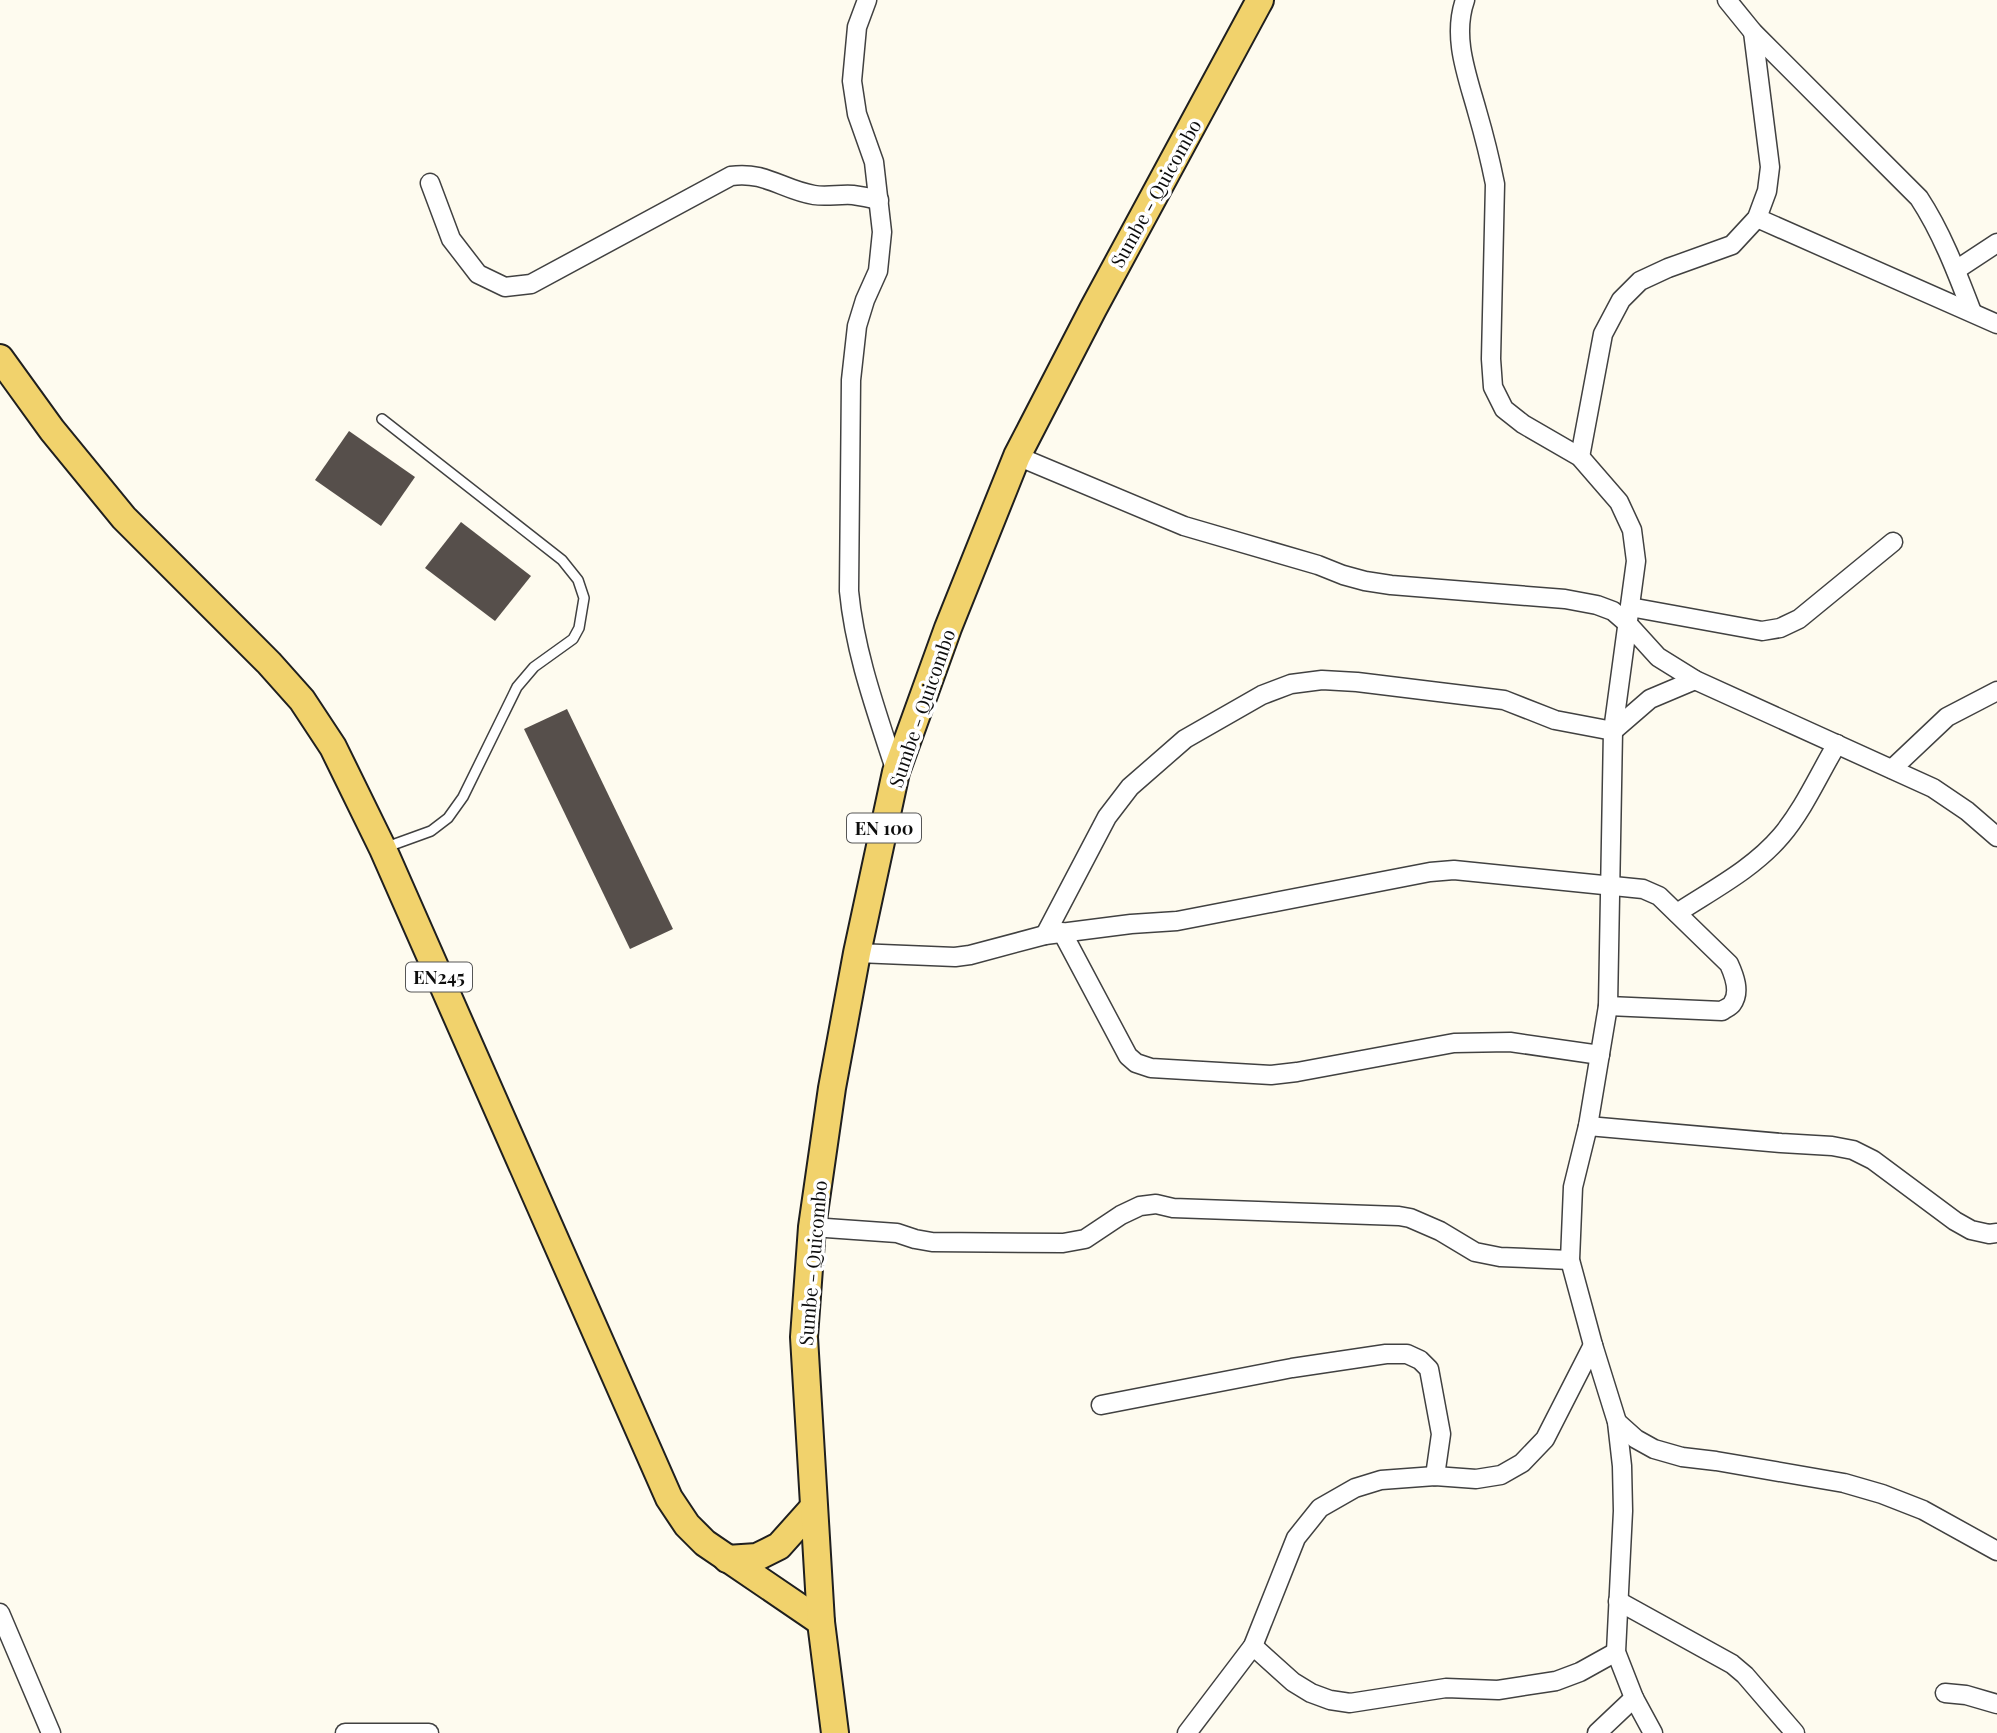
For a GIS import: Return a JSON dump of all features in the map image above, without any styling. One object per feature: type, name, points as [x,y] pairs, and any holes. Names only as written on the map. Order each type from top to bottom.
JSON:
[{"type":"main road","name":"Sumbe - Quicombo","points":[[835,1733],[821,1622],[804,1337],[812,1227],[832,1088],[857,953],[896,772],[948,628],[1017,456],[1260,0]]},
{"type":"main road","name":"EN245","points":[[0,358],[51,430],[124,518],[269,663],[302,700],[333,747],[383,849],[669,1498],[687,1525],[705,1543],[821,1622]]},
{"type":"main road","points":[[727,1559],[757,1557],[779,1546],[813,1508]]},
{"type":"street","points":[[867,0],[857,27],[852,81],[857,114],[874,162],[882,232],[878,271],[865,300],[853,349],[849,591],[866,679],[896,772]]},
{"type":"street","points":[[1465,0],[1460,26],[1461,55],[1495,184],[1491,359],[1493,387],[1504,409],[1523,425],[1580,457],[1619,502],[1632,530],[1636,561],[1613,731],[1608,1006],[1588,1126],[1573,1187],[1570,1260],[1616,1422],[1622,1466],[1623,1510],[1616,1651],[1634,1698],[1653,1733]]},
{"type":"street","points":[[1727,0],[1753,32],[1919,198],[1931,216],[1972,312]]},
{"type":"street","points":[[1580,457],[1604,334],[1621,300],[1640,281],[1732,244],[1758,218],[1767,191],[1770,167],[1753,32]]},
{"type":"street","points":[[430,183],[451,239],[478,274],[505,287],[531,284],[731,176],[758,176],[800,192],[816,195],[852,195],[879,200]]},
{"type":"street","points":[[1758,218],[1997,324]]},
{"type":"street","points":[[1956,270],[1997,243]]},
{"type":"street","points":[[1017,456],[1184,526],[1365,581],[1565,599],[1597,605],[1629,616],[1762,631],[1780,628],[1799,619],[1893,542]]},
{"type":"street","points":[[1629,616],[1658,657],[1695,680],[1933,788],[1967,811],[1997,837]]},
{"type":"street","points":[[1053,933],[1107,817],[1130,787],[1185,739],[1213,721],[1262,695],[1291,684],[1322,680],[1357,682],[1504,700],[1555,720],[1613,731]]},
{"type":"street","points":[[1613,731],[1650,699],[1695,680]]},
{"type":"street","points":[[1892,769],[1947,717],[1997,691]]},
{"type":"street","points":[[1677,913],[1748,866],[1780,838],[1837,744]]},
{"type":"street","points":[[857,953],[955,957],[970,955],[1053,933],[1177,921],[1442,870],[1454,870],[1643,889],[1659,896],[1677,913],[1729,964],[1735,976],[1737,991],[1733,1003],[1722,1011],[1608,1006]]},
{"type":"street","points":[[1053,933],[1128,1055],[1136,1063],[1151,1068],[1271,1075],[1479,1041],[1510,1042],[1600,1055]]},
{"type":"street","points":[[1588,1126],[1853,1150],[1873,1160],[1955,1222],[1971,1230],[1997,1233]]},
{"type":"street","points":[[812,1227],[897,1233],[932,1242],[1063,1243],[1085,1239],[1140,1206],[1156,1205],[1173,1208],[1399,1216],[1440,1231],[1475,1252],[1500,1257],[1570,1260]]},
{"type":"street","points":[[1187,1733],[1253,1646],[1296,1538],[1320,1508],[1354,1488],[1381,1480],[1435,1476],[1476,1479],[1501,1475],[1522,1463],[1545,1439],[1593,1345]]},
{"type":"street","points":[[1101,1405],[1292,1368],[1386,1354],[1407,1354],[1420,1360],[1429,1369],[1441,1434],[1435,1476]]},
{"type":"street","points":[[1616,1422],[1636,1440],[1654,1449],[1682,1457],[1844,1483],[1882,1494],[1923,1510],[1997,1551]]},
{"type":"street","points":[[1618,1601],[1732,1664],[1745,1675],[1795,1733]]},
{"type":"street","points":[[0,1613],[51,1733]]},
{"type":"street","points":[[1253,1646],[1293,1682],[1311,1693],[1350,1703],[1446,1688],[1498,1690],[1556,1681],[1580,1672],[1616,1651]]},
{"type":"street","points":[[1945,1693],[1966,1695],[1997,1704]]},
{"type":"street","points":[[1597,1733],[1634,1698]]},
{"type":"street","points":[[345,1733],[429,1733]]},
{"type":"lane","points":[[382,419],[562,560],[578,580],[584,598],[579,628],[573,639],[534,667],[517,687],[463,797],[448,818],[431,831],[383,849]]},
{"type":"building","points":[[349,431],[415,477],[381,526],[315,480]]},
{"type":"building","points":[[461,522],[531,576],[495,621],[425,568]]},
{"type":"building","points":[[567,709],[673,929],[630,949],[524,729]]}]
